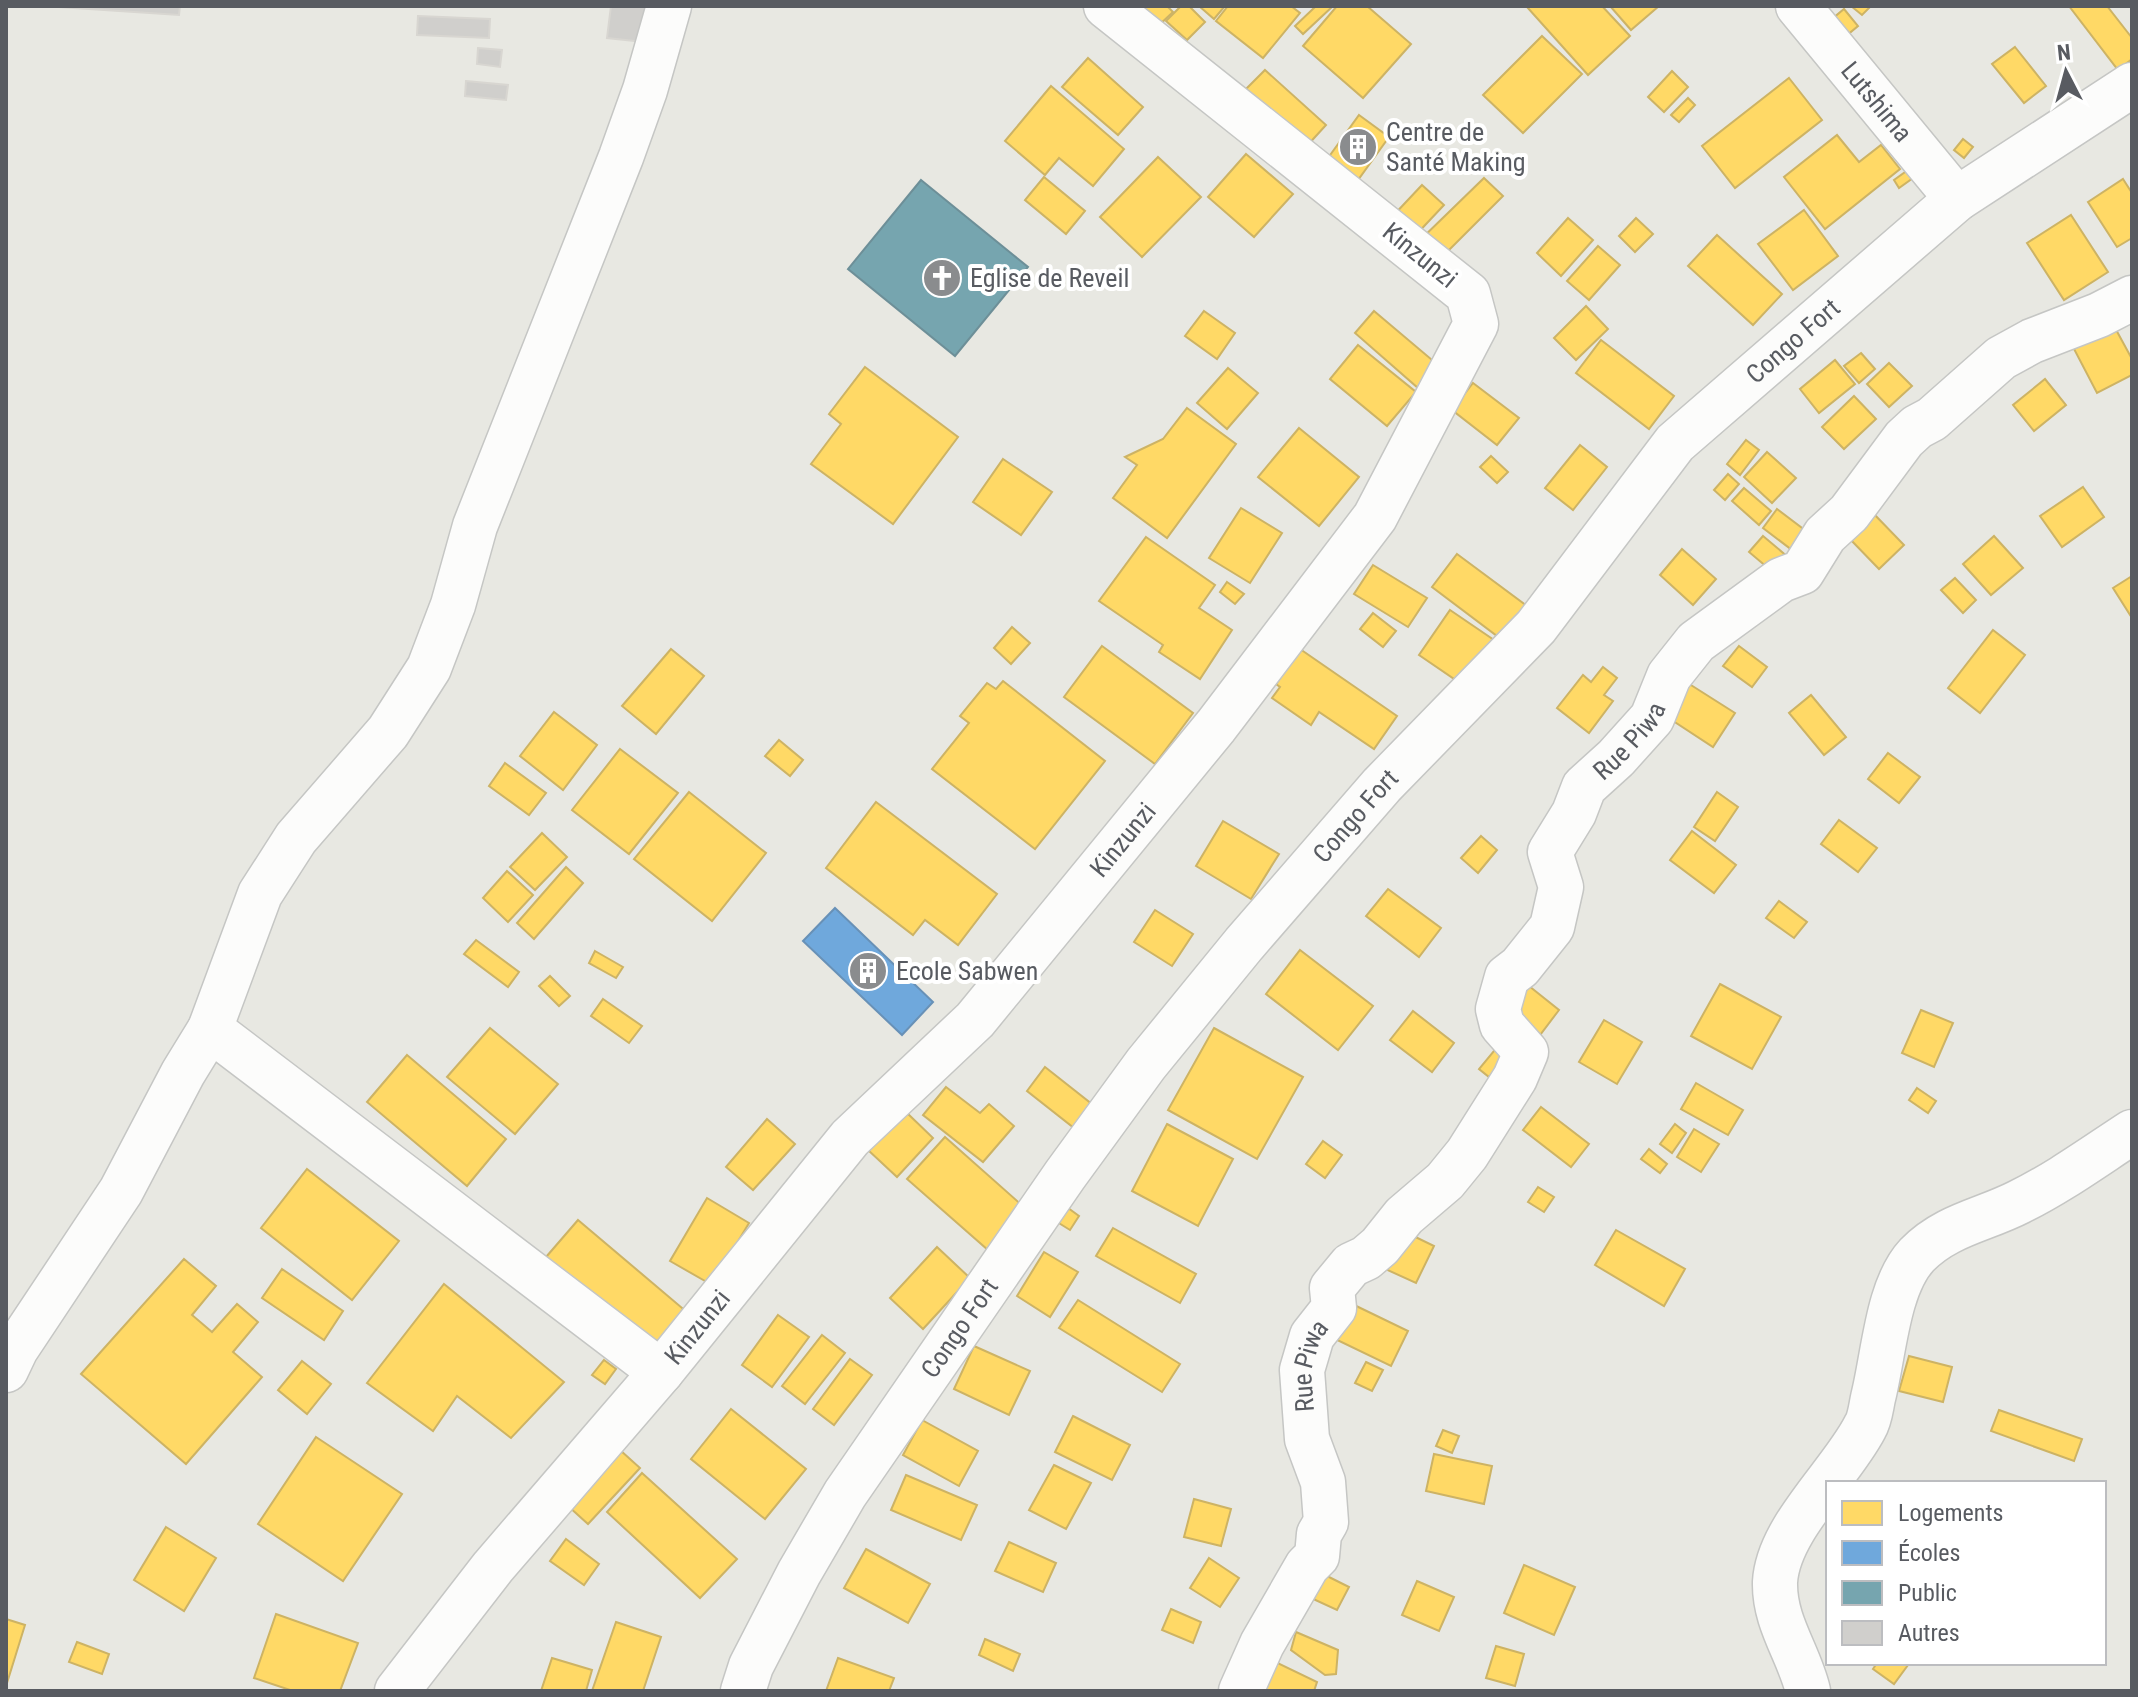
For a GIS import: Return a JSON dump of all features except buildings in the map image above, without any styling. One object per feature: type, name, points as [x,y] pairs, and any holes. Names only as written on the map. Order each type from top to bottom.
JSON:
[{"type":"street","points":[[6,1370],[16,1349],[121,1191],[183,1073],[210,1029],[260,894],[296,838],[388,732],[429,668],[453,605],[475,526],[621,157],[645,90],[669,6]]},
{"type":"street","name":"Kinzunzi","points":[[397,1691],[493,1567],[661,1372],[850,1138],[975,1020],[1216,726],[1375,517],[1476,324],[1468,294],[1106,6]]},
{"type":"street","name":"Lutshima","points":[[1798,6],[1957,199]]},
{"type":"street","name":"Congo Fort","points":[[743,1691],[751,1666],[799,1573],[845,1494],[1065,1175],[1175,1028],[1382,785],[1536,627],[1675,443],[1957,199],[2132,85]]},
{"type":"street","name":"Rue Piwa","points":[[1241,1691],[1262,1644],[1307,1566],[1317,1556],[1319,1534],[1326,1522],[1323,1482],[1307,1439],[1302,1370],[1312,1336],[1334,1308],[1332,1288],[1351,1265],[1380,1246],[1404,1216],[1445,1181],[1467,1154],[1515,1078],[1526,1052],[1502,1025],[1498,1009],[1507,977],[1520,967],[1552,927],[1561,887],[1550,852],[1574,813],[1584,787],[1616,758],[1652,718],[1669,676],[1696,642],[1781,580],[1802,572],[1825,535],[1849,513],[1904,439],[1917,427],[1932,419],[2001,358],[2032,341],[2099,315],[2132,298]]},
{"type":"street","points":[[210,1029],[661,1372]]},
{"type":"street","points":[[1828,1481],[1866,1426],[1883,1360],[1894,1293],[1916,1256],[1948,1230],[2017,1203],[2132,1132]]},
{"type":"street","points":[[1808,1691],[1803,1667],[1783,1632],[1777,1608],[1778,1564],[1788,1539],[1826,1484]]},
{"type":"place","name":"Centre de Santé Making","points":[[1358,147]]},
{"type":"place","name":"Eglise de Reveil","points":[[942,278]]},
{"type":"place","name":"Ecole Sabwen","points":[[868,971]]}]
